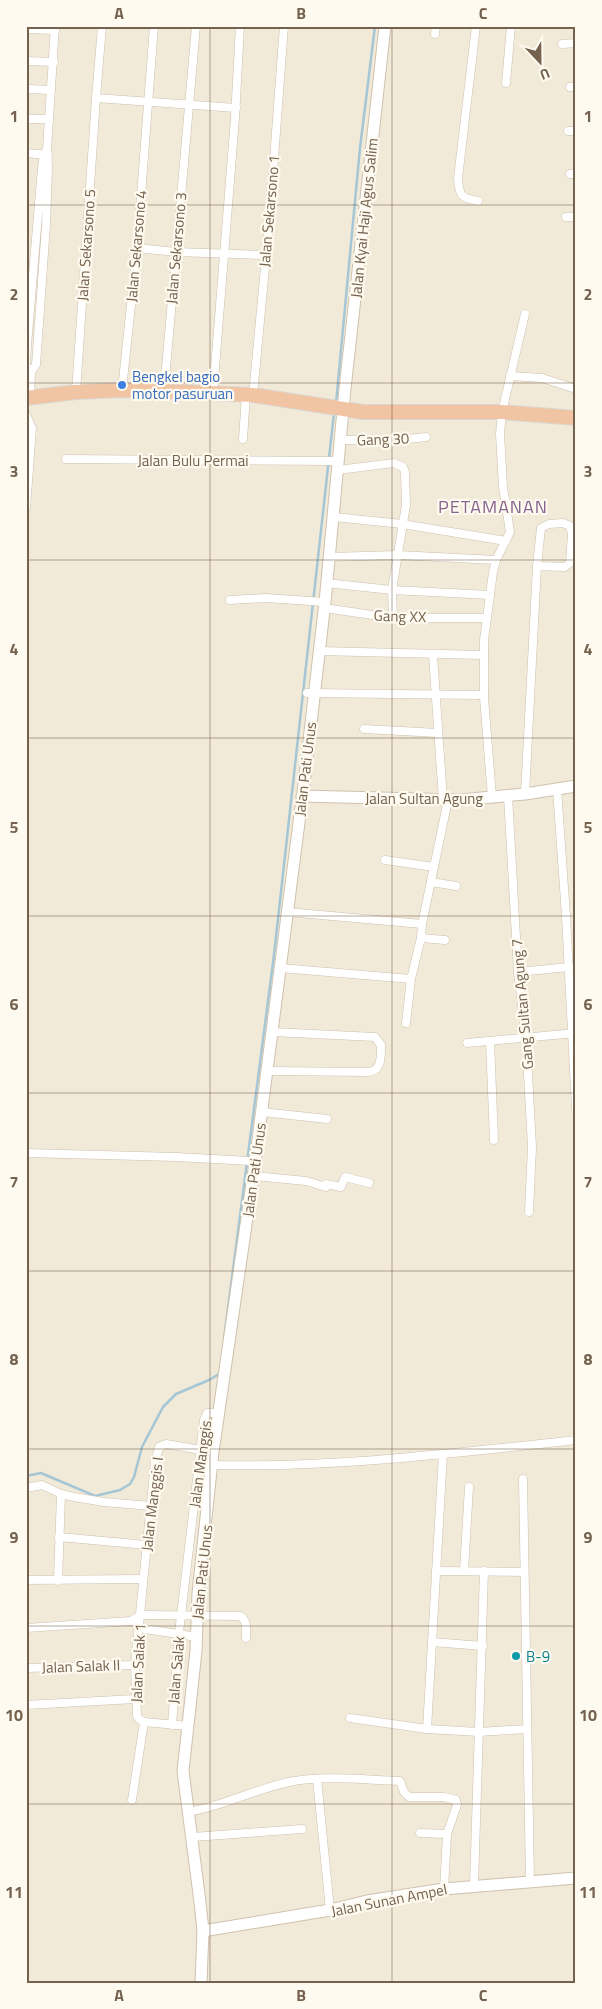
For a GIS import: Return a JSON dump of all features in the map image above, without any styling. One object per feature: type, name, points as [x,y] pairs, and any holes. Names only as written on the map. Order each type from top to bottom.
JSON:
[{"type":"highway","points":[[28,398],[76,392],[164,391],[250,395],[362,412],[490,412],[576,418]]},
{"type":"main road","name":"Jalan Kyai Haji Agus Salim","points":[[338,409],[385,26]]},
{"type":"main road","name":"Jalan Pati Unus","points":[[201,1983],[203,1931],[180,1726],[190,1616],[212,1465],[207,1451],[254,1176],[250,1162],[262,1112],[302,796],[311,693],[318,652],[318,603],[326,583],[334,516],[336,464],[340,440],[338,409]]},
{"type":"main road","name":"Jalan Sultan Agung","points":[[302,796],[445,800],[508,796],[576,786]]},
{"type":"main road","name":"Jalan Sunan Ampel","points":[[203,1931],[330,1910],[367,1901],[444,1888],[576,1878]]},
{"type":"street","name":"Jalan Sekarsono 5","points":[[76,392],[102,26]]},
{"type":"street","name":"Jalan Sekarsono 4","points":[[122,390],[137,248],[154,26]]},
{"type":"street","name":"Jalan Sekarsono 3","points":[[164,391],[196,26]]},
{"type":"street","points":[[213,393],[236,108],[240,26]]},
{"type":"street","name":"Jalan Sekarsono 1","points":[[243,439],[250,395],[269,225],[284,26]]},
{"type":"street","points":[[476,26],[458,178],[462,196],[466,199],[478,201]]},
{"type":"street","points":[[506,83],[511,26]]},
{"type":"street","points":[[26,29],[55,28],[36,295],[36,365],[31,372],[28,398]]},
{"type":"street","points":[[562,44],[576,43]]},
{"type":"street","points":[[26,61],[54,62]]},
{"type":"street","points":[[26,89],[51,90]]},
{"type":"street","points":[[96,98],[236,108]]},
{"type":"street","points":[[26,119],[49,120]]},
{"type":"street","points":[[26,153],[46,153]]},
{"type":"street","points":[[566,217],[576,216]]},
{"type":"street","points":[[137,248],[176,252],[265,255]]},
{"type":"street","points":[[31,372],[26,365],[29,309],[36,295]]},
{"type":"street","points":[[486,798],[479,694],[479,655],[483,594],[496,560],[506,541],[510,526],[503,487],[500,434],[490,412],[510,376],[525,314]]},
{"type":"street","points":[[510,376],[542,378],[576,389]]},
{"type":"street","points":[[26,414],[32,428],[26,508]]},
{"type":"street","name":"Gang 30","points":[[340,440],[399,440],[426,437]]},
{"type":"street","name":"Jalan Bulu Permai","points":[[66,459],[319,460],[336,464],[394,463],[403,467],[406,505],[402,524]]},
{"type":"street","points":[[334,516],[402,524],[506,541]]},
{"type":"street","points":[[525,794],[537,566],[541,528],[549,524],[563,523],[570,526],[572,529],[571,559],[568,566],[537,566]]},
{"type":"street","points":[[393,618],[392,590],[402,524]]},
{"type":"street","points":[[329,557],[398,555],[496,560]]},
{"type":"street","points":[[326,583],[392,590],[483,594]]},
{"type":"street","name":"Gang XX","points":[[230,600],[266,598],[318,603],[393,618],[482,618]]},
{"type":"street","points":[[318,652],[479,655]]},
{"type":"street","points":[[406,1023],[411,979],[434,868],[445,800],[433,655]]},
{"type":"street","points":[[311,693],[479,694]]},
{"type":"street","points":[[364,729],[438,733]]},
{"type":"street","points":[[557,789],[574,1033],[576,1109]]},
{"type":"street","name":"Gang Sultan Agung 7","points":[[508,796],[518,972],[526,1038],[532,1147],[529,1212]]},
{"type":"street","points":[[385,860],[434,868]]},
{"type":"street","points":[[431,882],[456,886]]},
{"type":"street","points":[[287,912],[422,924]]},
{"type":"street","points":[[420,938],[446,940]]},
{"type":"street","points":[[518,972],[569,967]]},
{"type":"street","points":[[280,968],[411,979]]},
{"type":"street","points":[[267,1071],[368,1072],[374,1071],[380,1065],[381,1045],[376,1038],[272,1032]]},
{"type":"street","points":[[467,1043],[574,1033]]},
{"type":"street","points":[[490,1041],[494,1140]]},
{"type":"street","points":[[262,1112],[327,1119]]},
{"type":"street","points":[[26,1153],[177,1157],[250,1162]]},
{"type":"street","points":[[254,1176],[306,1182],[326,1187],[326,1184],[341,1187],[345,1177],[369,1183]]},
{"type":"street","points":[[212,1465],[261,1466],[443,1454],[576,1440]]},
{"type":"street","name":"Jalan Manggis I","points":[[141,1615],[155,1462],[160,1448],[166,1444],[207,1451]]},
{"type":"street","name":"Jalan Manggis","points":[[190,1616],[207,1451]]},
{"type":"street","points":[[427,1729],[443,1454]]},
{"type":"street","points":[[522,1479],[530,1882]]},
{"type":"street","points":[[26,1488],[42,1485],[61,1494],[104,1502],[151,1506]]},
{"type":"street","points":[[464,1571],[469,1487]]},
{"type":"street","points":[[58,1581],[61,1494]]},
{"type":"street","points":[[59,1537],[146,1545]]},
{"type":"street","points":[[436,1571],[524,1572]]},
{"type":"street","points":[[474,1885],[484,1571]]},
{"type":"street","points":[[26,1580],[143,1579]]},
{"type":"street","points":[[26,1628],[131,1621],[141,1615],[240,1616],[246,1625],[246,1638]]},
{"type":"street","name":"Jalan Salak 1","points":[[141,1615],[135,1665],[136,1716],[144,1722],[180,1726]]},
{"type":"street","name":"Jalan Salak","points":[[180,1726],[190,1616]]},
{"type":"street","points":[[131,1621],[139,1628],[188,1635]]},
{"type":"street","points":[[432,1642],[482,1646]]},
{"type":"street","name":"Jalan Salak II","points":[[26,1668],[135,1665]]},
{"type":"street","points":[[26,1705],[135,1700]]},
{"type":"street","points":[[350,1718],[427,1729],[479,1732],[527,1729]]},
{"type":"street","points":[[132,1800],[144,1722]]},
{"type":"street","points":[[189,1812],[219,1805],[271,1786],[305,1779],[400,1782],[404,1792],[409,1797],[455,1798],[457,1805],[447,1834],[444,1888]]},
{"type":"street","points":[[317,1780],[330,1910]]},
{"type":"street","points":[[193,1837],[302,1829]]},
{"type":"street","points":[[420,1834],[447,1834]]},
{"type":"shaded area","points":[[26,26],[576,26],[576,1983],[26,1983]]},
{"type":"waterway","points":[[336,403],[360,148],[375,26]]},
{"type":"waterway","points":[[224,1339],[274,955],[334,413]]},
{"type":"waterway","points":[[26,1476],[41,1473],[95,1496],[120,1490],[130,1484],[134,1477],[142,1447],[163,1407],[176,1394],[209,1380],[219,1374],[220,1371]]},
{"type":"place","name":"Bengkel bagio motor pasuruan","points":[[122,385]]},
{"type":"place","name":"B-9","points":[[516,1656]]},
{"type":"district","name":"PETAMANAN","points":[[493,506]]}]
